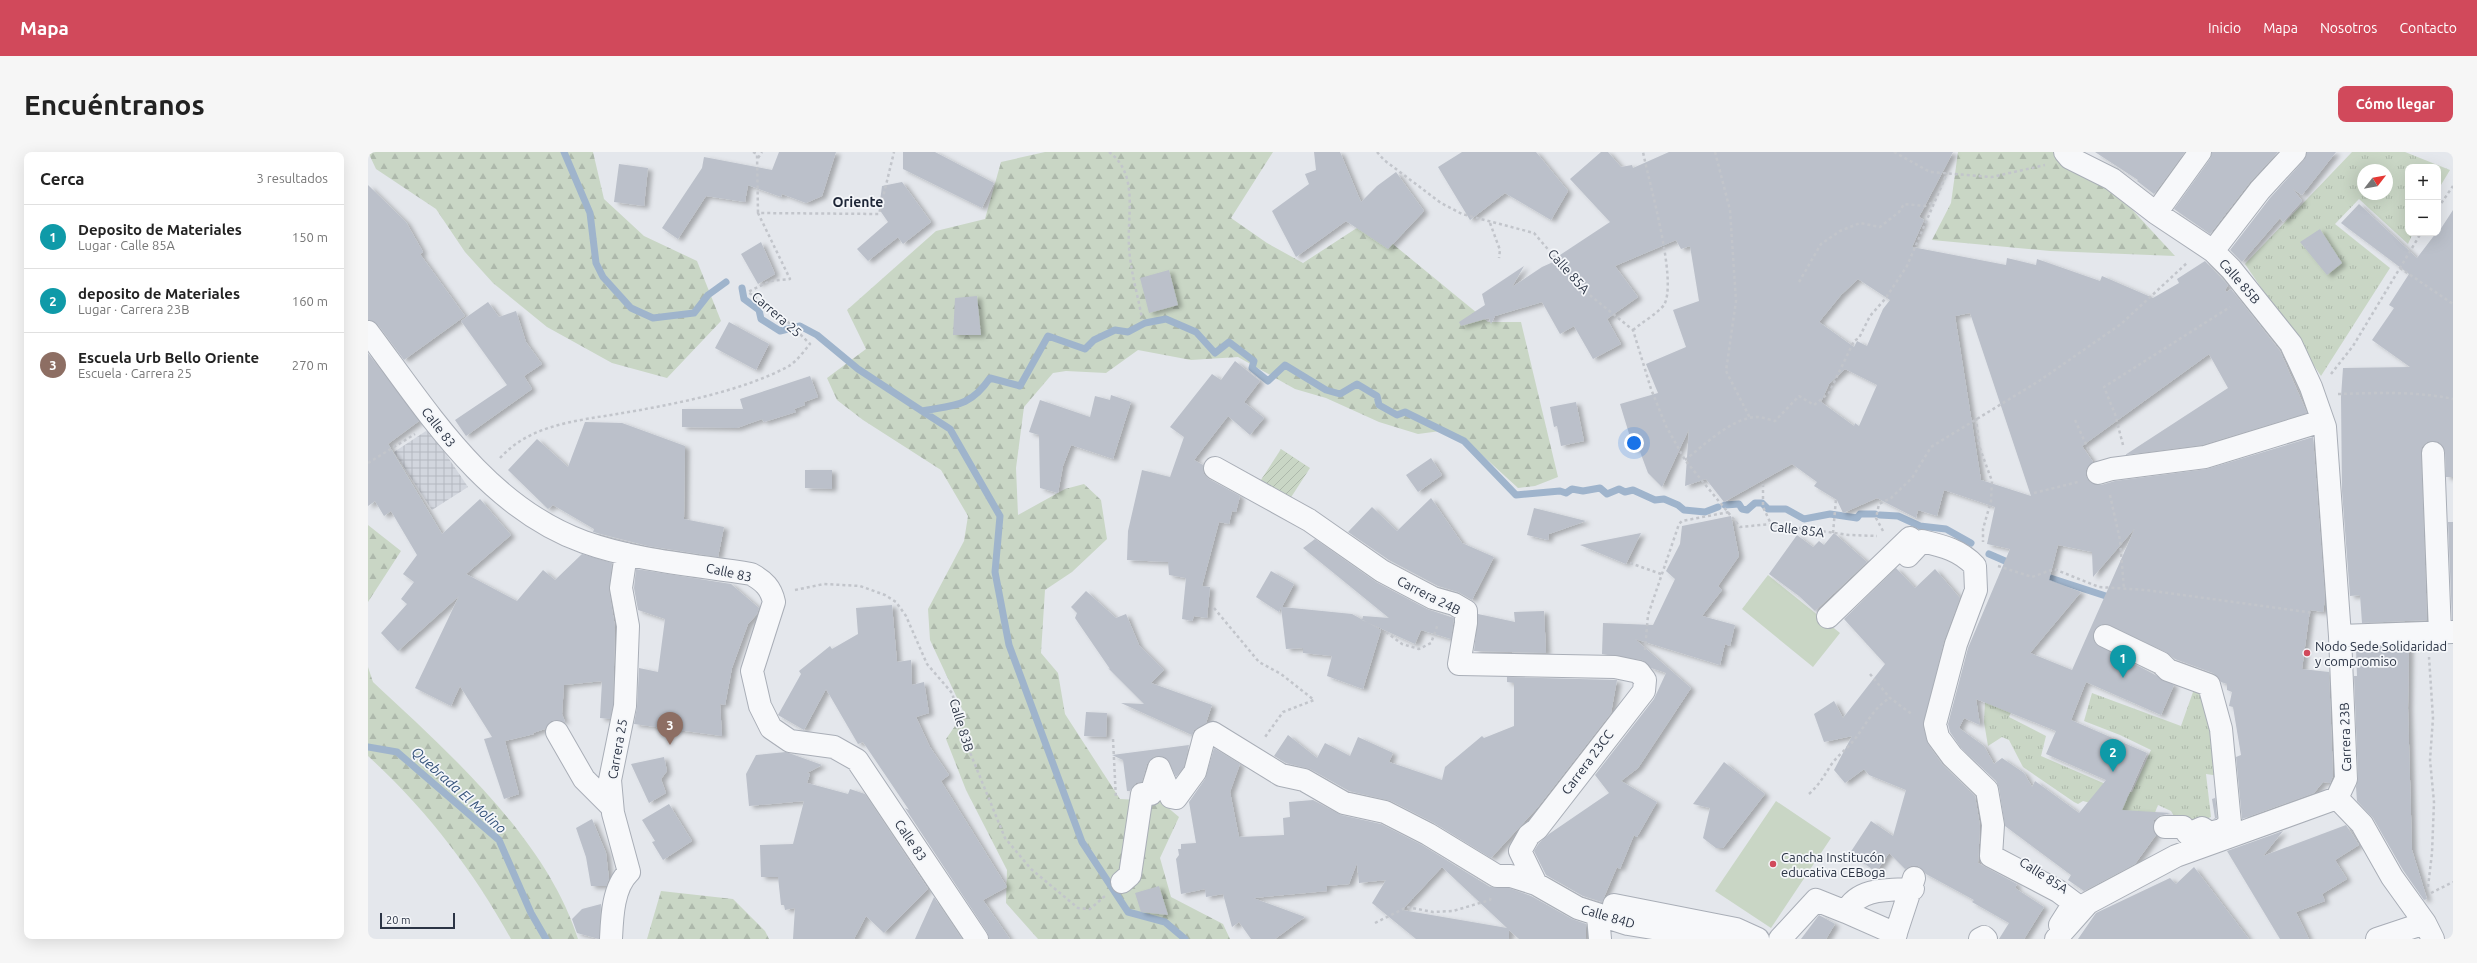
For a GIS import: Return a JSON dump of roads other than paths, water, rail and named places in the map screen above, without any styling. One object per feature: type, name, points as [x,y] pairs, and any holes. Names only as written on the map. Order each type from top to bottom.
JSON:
[{"type":"street","points":[[2156,213],[2200,152]]},
{"type":"street","points":[[2207,248],[2295,152]]},
{"type":"street","name":"Calle 85B","points":[[2068,155],[2112,179],[2156,213],[2207,248],[2231,269],[2291,344],[2314,394],[2324,424]]},
{"type":"street","name":"Calle 83","points":[[368,332],[434,421],[482,477],[546,525],[584,542],[626,554],[751,574],[761,580],[771,591],[774,602],[752,671],[760,706],[771,728],[790,741],[834,747],[857,760],[977,939]]},
{"type":"street","points":[[2098,473],[2129,467],[2205,457],[2324,424]]},
{"type":"street","name":"Carrera 23B","points":[[2324,424],[2339,626],[2346,779],[2337,798]]},
{"type":"street","points":[[2339,626],[2447,632],[2433,453]]},
{"type":"street","name":"Carrera 24B","points":[[1216,468],[1309,520],[1382,570],[1433,598],[1454,604],[1466,611],[1466,623],[1459,664],[1615,667],[1639,672]]},
{"type":"street","points":[[1828,617],[1902,542],[1908,556],[1922,541],[1946,547],[1964,555],[1975,566],[1976,590],[1968,606],[1944,683],[1935,724],[1938,736],[1952,756],[1987,790],[1993,825],[1991,856],[2058,891],[2074,904],[2057,929],[2047,939]]},
{"type":"street","name":"Calle 85A","points":[[1902,542],[1946,541],[1982,561],[1983,576],[1973,614],[1949,682],[1944,722],[1949,744],[1962,760],[1984,777],[1995,792],[2002,839],[2012,854],[2029,867],[2088,903]]},
{"type":"street","name":"Carrera 25","points":[[611,939],[615,900],[623,877],[629,872],[612,807],[610,780],[625,706],[628,626],[621,588],[626,554]]},
{"type":"street","points":[[2105,636],[2161,663],[2168,670],[2209,685],[2221,729],[2230,823],[2222,830],[2210,833],[2202,828],[2188,834],[2183,827],[2164,827]]},
{"type":"street","name":"Carrera 23CC","points":[[1536,884],[1520,851],[1529,835],[1537,829],[1644,691],[1646,680],[1639,672]]},
{"type":"street","points":[[2228,716],[2237,836]]},
{"type":"street","points":[[557,732],[584,779],[612,807]]},
{"type":"street","name":"Calle 84D","points":[[1122,882],[1130,875],[1139,802],[1142,794],[1151,794],[1160,768],[1171,798],[1176,798],[1195,772],[1204,738],[1213,733],[1281,775],[1304,780],[1344,803],[1384,812],[1428,834],[1492,873],[1536,884],[1578,908],[1606,910],[1628,924],[1722,939]]},
{"type":"street","points":[[2056,939],[2088,903],[2176,856],[2237,836],[2337,798],[2362,824],[2392,877],[2429,931],[2377,939]]},
{"type":"street","points":[[1780,939],[1816,900],[1846,912],[1895,936],[1914,883],[1869,892],[1850,904],[1846,912]]},
{"type":"street","points":[[1600,939],[1606,910],[1736,929],[1758,939]]},
{"type":"street","points":[[1980,939],[1984,937],[1986,939]]},
{"type":"waterway","points":[[564,152],[590,213],[596,263],[603,277],[631,308],[653,318],[694,313],[708,295],[726,282]]},
{"type":"waterway","points":[[742,288],[744,299],[759,310],[761,319],[780,331],[800,326],[817,335],[858,369],[922,411],[953,406],[968,400],[976,395],[990,378],[1020,386],[1048,336],[1085,349],[1094,340],[1115,330],[1128,332],[1145,323],[1166,319],[1196,332],[1215,353],[1229,342],[1254,361],[1252,368],[1268,381],[1285,365],[1326,390],[1340,394],[1357,384],[1377,396],[1379,405],[1397,415],[1405,412],[1464,441],[1516,495],[1560,491],[1566,493],[1572,489],[1583,491],[1600,488],[1607,494],[1619,489],[1625,492],[1633,490],[1655,500],[1664,499],[1678,505],[1684,510],[1705,512],[1718,507]]},
{"type":"waterway","points":[[922,411],[950,429],[1000,516],[995,572],[1009,645],[1082,842],[1128,912],[1165,922],[1185,939]]},
{"type":"waterway","points":[[1725,505],[1739,504],[1742,509],[1747,510],[1755,503],[1762,503],[1768,509],[1786,509],[1804,519],[1830,514],[1857,518],[1860,514],[1875,514]]},
{"type":"waterway","points":[[1880,515],[1898,516],[1920,526],[1946,529],[1971,543]]},
{"type":"waterway","points":[[1989,554],[2012,564]]},
{"type":"waterway","points":[[2041,575],[2112,598]]},
{"type":"waterway","name":"Quebrada El Molino","points":[[368,747],[397,752],[499,840],[531,913],[546,939]]},
{"type":"place","name":"Nodo Sede Solidaridad y compromiso","points":[[2307,653]]},
{"type":"place","name":"Deposito de Materiales","points":[[2123,678]]},
{"type":"place","name":"Escuela Urb Bello Oriente","points":[[670,745]]},
{"type":"place","name":"deposito de Materiales","points":[[2113,772]]},
{"type":"place","name":"Cancha Institucón educativa CEBoga","points":[[1773,864]]},
{"type":"district","name":"Oriente","points":[[858,202]]}]
